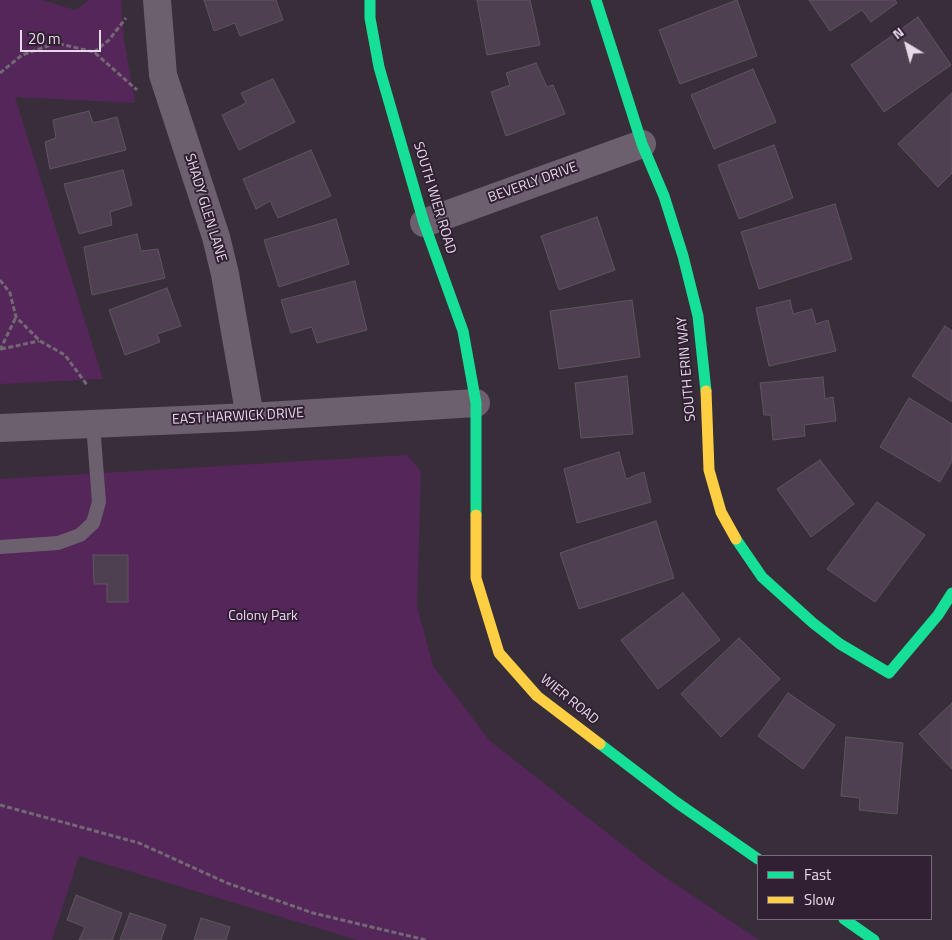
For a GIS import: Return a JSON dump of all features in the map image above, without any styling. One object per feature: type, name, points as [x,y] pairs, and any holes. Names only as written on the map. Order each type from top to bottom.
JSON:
[{"type":"street","name":"SHADY GLEN LANE","points":[[157,0],[162,75],[216,237],[225,274],[250,417]]},
{"type":"street","name":"SOUTH WIER ROAD","points":[[370,0],[370,18],[379,67],[424,223],[463,331],[476,403]]},
{"type":"street","name":"SOUTH ERIN WAY","points":[[596,0],[642,144],[664,196],[684,256],[698,316],[705,378],[709,470],[721,512],[737,542],[762,577],[840,644],[889,673],[938,615],[952,593]]},
{"type":"street","name":"BEVERLY DRIVE","points":[[424,223],[642,144]]},
{"type":"street","name":"EAST HARWICK DRIVE","points":[[0,428],[250,417],[476,403]]},
{"type":"street","name":"WIER ROAD","points":[[476,403],[476,578],[499,653],[537,696],[676,802],[757,858]]},
{"type":"street","points":[[845,920],[874,940]]},
{"type":"lane","points":[[0,547],[58,543],[80,535],[94,523],[98,502],[92,424]]},
{"type":"path","points":[[94,52],[108,40],[126,18]]},
{"type":"path","points":[[0,73],[22,55],[56,43],[94,52],[137,90]]},
{"type":"path","points":[[0,280],[10,293],[16,316],[40,341],[65,355],[87,385]]},
{"type":"path","points":[[0,349],[16,316]]},
{"type":"path","points":[[0,349],[40,341]]},
{"type":"path","points":[[0,805],[139,843],[227,883],[313,913],[426,940]]},
{"type":"green space","points":[[0,0],[42,0],[75,10],[89,0],[121,0],[124,39],[135,103],[15,97],[103,379],[0,384]]},
{"type":"green space","name":"Colony Park","points":[[407,455],[421,471],[417,606],[433,666],[490,741],[656,871],[759,940],[357,940],[79,856],[52,940],[0,940],[0,479]]},
{"type":"building","points":[[204,0],[276,0],[283,20],[240,36],[235,23],[214,31]]},
{"type":"building","points":[[477,0],[530,0],[540,45],[487,55]]},
{"type":"building","points":[[737,0],[757,56],[680,84],[659,30]]},
{"type":"building","points":[[809,0],[895,0],[897,3],[871,22],[862,10],[830,31]]},
{"type":"building","points":[[918,17],[951,65],[884,112],[851,65]]},
{"type":"building","points":[[536,63],[547,87],[553,85],[565,114],[506,136],[491,92],[510,85],[506,73]]},
{"type":"building","points":[[753,69],[776,122],[714,149],[691,95]]},
{"type":"building","points":[[273,79],[295,122],[239,150],[222,115],[246,103],[241,93]]},
{"type":"building","points":[[952,93],[952,173],[938,187],[898,144]]},
{"type":"building","points":[[89,111],[93,123],[117,117],[126,150],[50,169],[45,142],[56,138],[53,120]]},
{"type":"building","points":[[774,145],[793,198],[739,219],[718,165]]},
{"type":"building","points":[[311,150],[331,196],[278,218],[270,201],[256,209],[243,179]]},
{"type":"building","points":[[123,170],[132,205],[110,212],[112,225],[79,234],[64,184]]},
{"type":"building","points":[[835,204],[852,259],[759,289],[741,232]]},
{"type":"building","points":[[597,217],[615,270],[559,290],[541,236]]},
{"type":"building","points":[[336,219],[349,264],[279,287],[264,240]]},
{"type":"building","points":[[137,234],[141,251],[158,249],[165,278],[92,295],[84,247]]},
{"type":"building","points":[[355,281],[367,330],[317,343],[312,327],[291,333],[281,300]]},
{"type":"building","points":[[167,288],[181,326],[157,334],[160,342],[125,355],[109,310]]},
{"type":"building","points":[[632,300],[640,357],[559,369],[550,311]]},
{"type":"building","points":[[790,300],[793,314],[812,309],[816,324],[828,320],[836,351],[769,366],[756,308]]},
{"type":"building","points":[[945,326],[952,331],[952,402],[912,376]]},
{"type":"building","points":[[627,376],[633,434],[581,438],[575,383]]},
{"type":"building","points":[[823,377],[825,399],[833,397],[836,421],[804,425],[805,436],[773,440],[771,415],[764,415],[760,383]]},
{"type":"building","points":[[909,398],[952,424],[952,461],[940,482],[880,447]]},
{"type":"building","points":[[619,452],[626,479],[644,472],[651,502],[577,523],[564,469]]},
{"type":"building","points":[[820,460],[854,504],[811,537],[777,489]]},
{"type":"building","points":[[877,502],[925,535],[875,602],[827,569]]},
{"type":"building","points":[[656,521],[674,578],[579,609],[560,553]]},
{"type":"building","points":[[93,555],[128,555],[128,602],[107,602],[107,584],[94,584]]},
{"type":"building","points":[[683,593],[720,640],[658,689],[621,640]]},
{"type":"building","points":[[739,638],[780,679],[721,737],[681,694]]},
{"type":"building","points":[[788,693],[835,725],[803,769],[758,736]]},
{"type":"building","points":[[952,703],[952,769],[919,734]]},
{"type":"building","points":[[846,737],[903,743],[897,814],[859,810],[860,798],[841,796]]},
{"type":"building","points":[[76,895],[122,913],[112,940],[79,940],[85,927],[67,920]]},
{"type":"building","points":[[130,913],[166,925],[161,940],[120,940]]},
{"type":"building","points":[[201,918],[230,927],[226,940],[194,940]]},
{"type":"traffic: fast","points":[[370,0],[370,18],[379,67],[424,223],[463,331],[476,403],[476,515]]},
{"type":"traffic: fast","points":[[596,0],[642,144],[664,196],[683,256],[698,316],[706,391]]},
{"type":"traffic: fast","points":[[736,539],[762,577],[813,623],[840,644],[889,673],[938,615],[952,593]]},
{"type":"traffic: fast","points":[[600,744],[676,802],[757,858]]},
{"type":"traffic: fast","points":[[845,920],[874,940]]},
{"type":"traffic: slow","points":[[706,391],[709,470],[721,512],[736,539]]},
{"type":"traffic: slow","points":[[476,515],[476,578],[499,653],[537,696],[600,744]]}]
